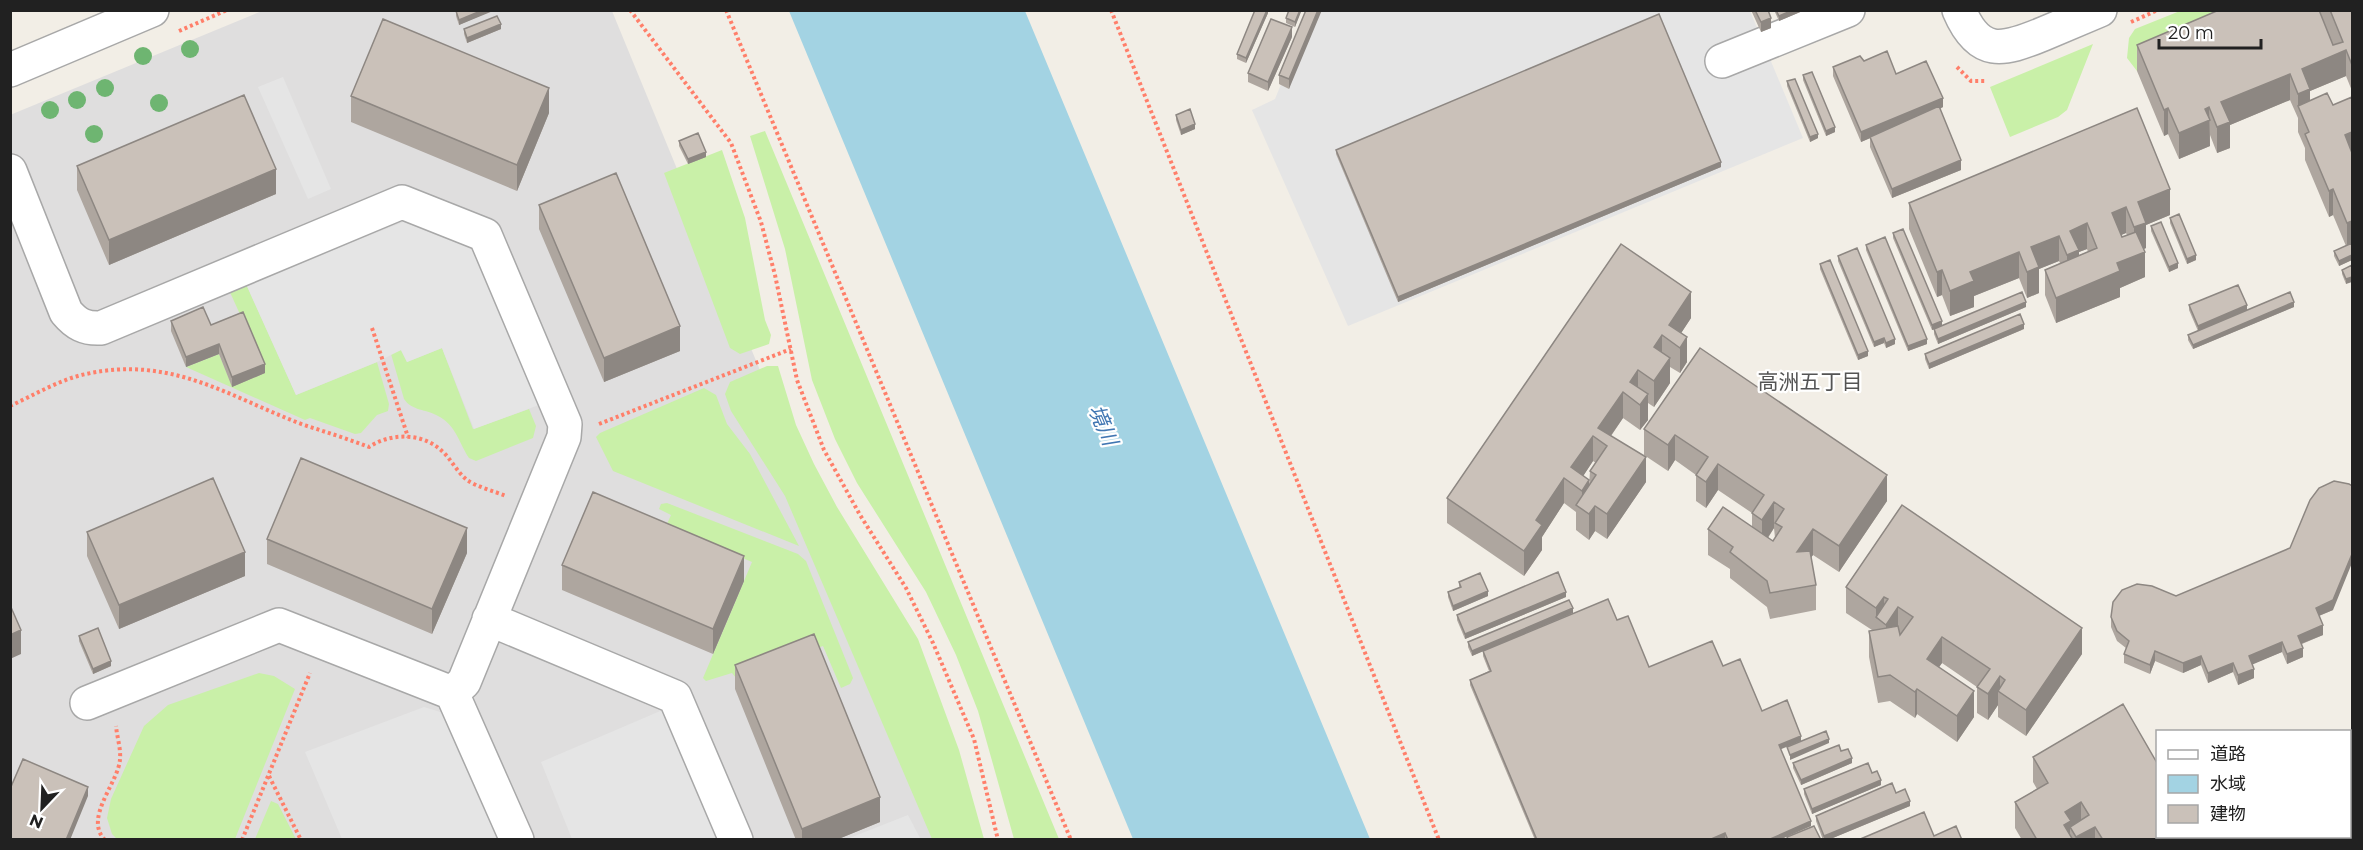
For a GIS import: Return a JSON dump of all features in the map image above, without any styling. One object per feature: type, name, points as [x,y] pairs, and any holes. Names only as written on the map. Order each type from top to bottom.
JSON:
[{"type":"street","points":[[10,70],[152,10]]},
{"type":"street","points":[[1722,62],[1848,10]]},
{"type":"street","points":[[1959,10],[1969,30],[1982,42],[2012,47],[2100,10]]},
{"type":"street","points":[[10,171],[66,312],[73,321],[88,329],[101,328],[402,202],[485,235],[555,399],[564,424],[564,436],[464,682],[452,693]]},
{"type":"street","points":[[489,619],[675,698],[736,840]]},
{"type":"street","points":[[99,698],[279,625],[452,693],[517,840]]},
{"type":"path","points":[[630,10],[731,143],[761,222],[776,275],[797,380],[824,450],[860,515],[906,588],[933,643],[974,739],[998,840]]},
{"type":"path","points":[[726,10],[1071,840]]},
{"type":"path","points":[[1111,10],[1439,840]]},
{"type":"path","points":[[372,328],[408,437]]},
{"type":"path","points":[[564,436],[790,349]]},
{"type":"path","points":[[10,406],[85,374],[125,369],[168,372],[206,383],[307,426],[369,447],[382,438],[398,435],[441,449],[467,480],[535,508]]},
{"type":"path","points":[[242,840],[322,642]]},
{"type":"path","points":[[99,698],[121,760],[100,812],[99,824],[105,840]]},
{"type":"path","points":[[269,775],[301,840]]},
{"type":"shaded area","points":[[262,11],[612,11],[953,839],[11,839],[10,115]]},
{"type":"shaded area","points":[[1311,11],[1750,11],[1803,138],[1348,326],[1252,110],[1275,99]]},
{"type":"shaded area","points":[[283,77],[331,189],[308,199],[258,87]]},
{"type":"shaded area","points":[[406,221],[474,246],[539,405],[474,429],[442,348],[407,362],[401,350],[296,395],[246,284]]},
{"type":"shaded area","points":[[424,707],[450,715],[503,839],[342,839],[305,752]]},
{"type":"shaded area","points":[[665,709],[721,839],[572,839],[541,762]]},
{"type":"shaded area","points":[[908,815],[920,838],[847,839]]},
{"type":"green space","points":[[2180,11],[2280,11],[2137,71],[2127,58],[2129,38],[2135,29]]},
{"type":"green space","points":[[2093,44],[2067,110],[2058,117],[2010,137],[1990,87]]},
{"type":"green space","points":[[765,131],[1059,839],[1014,839],[978,711],[956,655],[926,592],[857,483],[835,439],[812,380],[785,249],[750,136]]},
{"type":"green space","points":[[722,150],[745,218],[765,320],[771,335],[769,344],[740,354],[730,348],[664,173]]},
{"type":"green space","points":[[246,284],[296,395],[377,362],[389,404],[388,411],[377,415],[361,433],[355,434],[310,418],[305,420],[186,367],[219,354],[232,386],[243,321],[229,290]]},
{"type":"green space","points":[[442,348],[473,429],[529,409],[536,426],[533,438],[476,461],[469,458],[449,424],[407,403],[391,354],[401,350],[407,362]]},
{"type":"green space","points":[[767,366],[778,366],[796,425],[814,464],[837,507],[918,639],[959,750],[984,839],[932,839],[785,496],[731,411],[725,394],[730,382]]},
{"type":"green space","points":[[704,388],[716,395],[727,424],[750,454],[799,546],[613,471],[596,437],[600,433]]},
{"type":"green space","points":[[667,503],[798,554],[806,561],[853,678],[850,684],[841,688],[823,646],[736,678],[732,673],[706,681],[703,678],[752,562],[666,526],[671,515],[659,509],[661,504]]},
{"type":"green space","points":[[259,673],[274,676],[295,689],[235,839],[117,839],[112,834],[107,818],[111,799],[144,726],[168,705]]},
{"type":"green space","points":[[271,801],[278,804],[296,839],[255,839]]},
{"type":"water","name":"境川","points":[[789,11],[1025,11],[1370,839],[1133,839]]},
{"type":"building","points":[[483,10],[459,20],[456,11]]},
{"type":"building","points":[[1255,10],[1267,10],[1246,58],[1237,54]]},
{"type":"building","points":[[1289,10],[1300,10],[1295,22],[1286,18]]},
{"type":"building","points":[[1306,10],[1318,10],[1289,79],[1279,75]]},
{"type":"building","points":[[1755,10],[1768,10],[1771,18],[1761,22]]},
{"type":"building","points":[[1776,10],[1793,10],[1779,16]]},
{"type":"building","points":[[2219,10],[2319,10],[2333,45],[2343,42],[2330,10],[2352,10],[2352,65],[2346,50],[2302,69],[2310,89],[2298,94],[2290,74],[2221,102],[2230,122],[2217,127],[2209,107],[2205,109],[2210,120],[2179,133],[2168,108],[2164,110],[2137,45]]},
{"type":"building","points":[[1659,14],[1721,162],[1398,297],[1336,150]]},
{"type":"building","points":[[497,16],[501,24],[467,38],[464,29]]},
{"type":"building","points":[[383,19],[549,88],[517,165],[351,96]]},
{"type":"building","points":[[1271,19],[1292,27],[1268,82],[1248,73]]},
{"type":"building","points":[[1887,51],[1896,74],[1926,61],[1943,98],[1861,132],[1833,67],[1860,56],[1864,61]]},
{"type":"building","points":[[1812,72],[1835,127],[1826,131],[1803,75]]},
{"type":"building","points":[[1795,79],[1818,134],[1810,137],[1787,81]]},
{"type":"building","points":[[2327,93],[2333,105],[2352,97],[2352,132],[2345,135],[2352,153],[2352,221],[2347,223],[2333,189],[2329,191],[2305,134],[2309,132],[2298,106]]},
{"type":"building","points":[[244,95],[276,169],[109,240],[77,166]]},
{"type":"building","points":[[1939,106],[1961,160],[1892,189],[1870,137]]},
{"type":"building","points":[[2137,108],[2170,189],[2138,202],[2146,223],[2134,227],[2126,207],[2112,213],[2122,237],[2136,232],[2145,252],[2117,263],[2120,271],[2056,298],[2045,270],[2097,248],[2087,223],[2070,231],[2079,250],[2067,255],[2059,236],[2031,247],[2039,267],[2027,272],[2019,252],[1970,272],[1974,281],[1950,291],[1942,270],[1937,272],[1909,203]]},
{"type":"building","points":[[1190,109],[1195,124],[1181,130],[1176,115]]},
{"type":"building","points":[[698,133],[706,152],[688,159],[679,141]]},
{"type":"building","points":[[616,173],[680,326],[604,358],[539,205]]},
{"type":"building","points":[[2179,214],[2196,255],[2187,259],[2170,218]]},
{"type":"building","points":[[2161,222],[2178,263],[2169,267],[2151,226]]},
{"type":"building","points":[[1903,229],[1942,321],[1932,325],[1893,233]]},
{"type":"building","points":[[1885,237],[1927,339],[1908,346],[1866,245]]},
{"type":"building","points":[[2352,243],[2352,255],[2339,261],[2334,251]]},
{"type":"building","points":[[1621,244],[1691,292],[1669,325],[1687,337],[1680,348],[1662,335],[1654,347],[1670,358],[1654,381],[1638,370],[1630,382],[1648,394],[1640,405],[1623,392],[1598,428],[1646,457],[1607,514],[1595,506],[1589,514],[1576,505],[1596,475],[1590,471],[1607,446],[1593,436],[1571,467],[1589,480],[1582,491],[1564,478],[1536,520],[1542,525],[1524,551],[1447,498]]},
{"type":"building","points":[[1857,248],[1895,339],[1886,343],[1884,338],[1874,342],[1838,256]]},
{"type":"building","points":[[1830,260],[1868,351],[1858,355],[1820,264]]},
{"type":"building","points":[[2352,265],[2352,277],[2346,279],[2342,270]]},
{"type":"building","points":[[2238,285],[2247,305],[2198,326],[2189,305]]},
{"type":"building","points":[[2022,292],[2026,302],[1938,339],[1934,329]]},
{"type":"building","points":[[2290,292],[2294,302],[2193,345],[2188,335]]},
{"type":"building","points":[[203,307],[211,325],[243,312],[265,364],[232,377],[219,344],[186,357],[171,321]]},
{"type":"building","points":[[2020,314],[2024,324],[1929,364],[1925,354]]},
{"type":"building","points":[[1700,348],[1887,475],[1839,546],[1813,529],[1797,552],[1810,551],[1816,585],[1770,593],[1767,581],[1730,552],[1733,547],[1708,529],[1723,507],[1773,541],[1782,527],[1775,523],[1784,509],[1774,502],[1762,520],[1752,513],[1764,495],[1718,464],[1706,482],[1696,475],[1708,457],[1675,435],[1668,445],[1644,429]]},
{"type":"building","points":[[301,458],[467,528],[432,609],[267,539]]},
{"type":"building","points":[[213,478],[245,552],[119,605],[87,532]]},
{"type":"building","points":[[2334,481],[2352,486],[2352,554],[2333,600],[2316,608],[2323,625],[2298,636],[2303,648],[2287,654],[2282,642],[2249,656],[2254,669],[2238,675],[2233,663],[2208,673],[2201,656],[2183,663],[2155,651],[2150,665],[2124,654],[2129,641],[2117,631],[2111,617],[2113,602],[2122,590],[2137,584],[2152,586],[2176,596],[2290,548],[2310,500],[2319,488]]},
{"type":"building","points":[[593,492],[744,556],[713,629],[562,565]]},
{"type":"building","points":[[1902,505],[2082,628],[2026,710],[1998,691],[2005,680],[2000,676],[1988,694],[1977,687],[1990,669],[1942,637],[1927,659],[1974,691],[1957,716],[1917,689],[1915,692],[1890,675],[1878,677],[1869,631],[1898,626],[1900,635],[1913,617],[1898,607],[1886,625],[1876,617],[1888,599],[1884,597],[1876,608],[1846,587]]},
{"type":"building","points":[[1558,572],[1566,592],[1465,634],[1457,615]]},
{"type":"building","points":[[1480,573],[1488,591],[1453,606],[1448,592],[1461,587],[1459,582]]},
{"type":"building","points":[[1608,599],[1617,620],[1628,616],[1649,667],[1712,641],[1723,666],[1740,659],[1762,711],[1787,700],[1801,736],[1779,745],[1811,821],[1768,840],[1728,840],[1725,833],[1709,840],[1537,840],[1470,680],[1491,671],[1483,651]]},
{"type":"building","points":[[1569,600],[1573,608],[1472,651],[1468,642]]},
{"type":"building","points":[[10,605],[21,630],[10,635]]},
{"type":"building","points":[[98,628],[111,661],[93,669],[79,636]]},
{"type":"building","points":[[814,634],[880,797],[802,829],[735,665]]},
{"type":"building","points":[[2123,704],[2156,761],[2156,838],[2201,838],[2202,840],[2103,840],[2095,827],[2076,837],[2070,827],[2089,815],[2081,802],[2065,812],[2071,821],[2064,825],[2073,840],[2037,840],[2015,802],[2048,783],[2033,757]]},
{"type":"building","points":[[1826,731],[1829,739],[1790,755],[1787,747]]},
{"type":"building","points":[[1839,745],[1841,751],[1848,749],[1852,758],[1801,780],[1793,763]]},
{"type":"building","points":[[23,759],[88,787],[66,840],[10,840],[10,789]]},
{"type":"building","points":[[1868,763],[1872,773],[1877,771],[1881,780],[1812,809],[1804,789]]},
{"type":"building","points":[[1892,783],[1896,793],[1905,789],[1910,801],[1824,836],[1816,816]]},
{"type":"building","points":[[1924,812],[1934,836],[1956,826],[1962,840],[1858,840]]},
{"type":"building","points":[[1814,826],[1820,838],[1817,840],[1788,840],[1787,837]]},
{"type":"district","name":"高洲五丁目","points":[[1810,382]]}]
